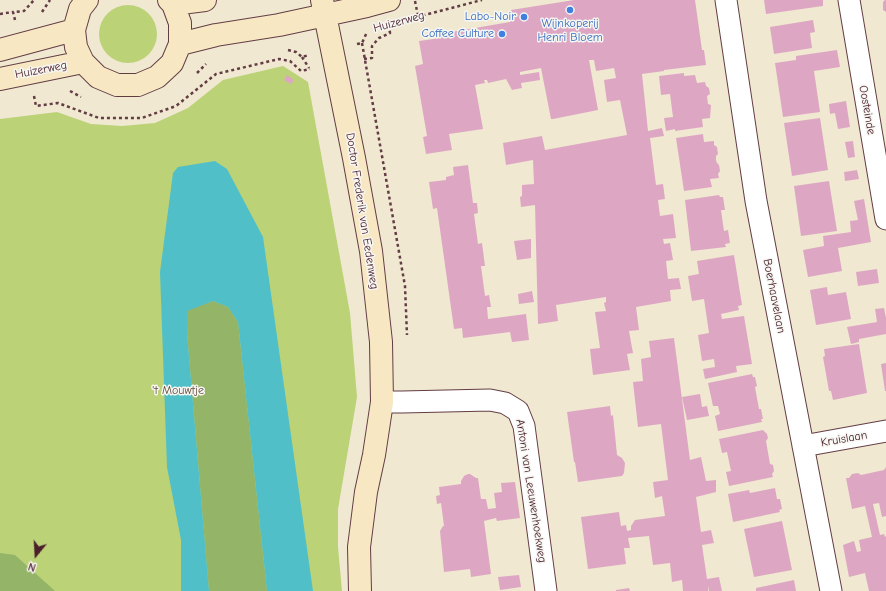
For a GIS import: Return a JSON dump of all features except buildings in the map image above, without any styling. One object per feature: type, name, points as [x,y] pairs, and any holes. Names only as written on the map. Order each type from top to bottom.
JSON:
[{"type":"main road","points":[[87,0],[80,9],[74,30],[76,47],[83,62],[98,76],[117,85],[138,85],[157,77],[172,63],[180,44],[180,23],[171,2],[205,0]]},
{"type":"main road","name":"Huizerweg","points":[[180,44],[323,8],[389,0]]},
{"type":"main road","name":"Doctor Frederik van Eedenweg","points":[[323,8],[354,158],[371,250],[381,342],[382,402],[374,454],[366,492],[359,547],[360,591]]},
{"type":"main road","points":[[0,50],[74,30]]},
{"type":"main road","name":"Huizerweg","points":[[0,79],[83,62]]},
{"type":"street","name":"Boerhaavelaan","points":[[726,0],[756,201],[831,591]]},
{"type":"street","name":"Oosteinde","points":[[849,0],[886,219]]},
{"type":"street","name":"Antoni van Leeuwenhoekweg","points":[[382,402],[490,400],[505,403],[518,411],[524,426],[546,591]]},
{"type":"street","name":"Kruislaan","points":[[803,446],[886,431]]},
{"type":"path","points":[[415,0],[418,16]]},
{"type":"path","name":"Huizerweg","points":[[403,20],[482,0]]},
{"type":"path","points":[[0,14],[13,12]]},
{"type":"path","name":"Huizerweg","points":[[302,57],[372,58],[372,46],[379,38],[390,33],[389,24],[382,25]]},
{"type":"path","name":"Huizerweg","points":[[333,57],[362,43],[365,34],[370,28]]},
{"type":"path","points":[[282,48],[296,52],[302,57],[310,69],[311,75]]},
{"type":"path","points":[[36,106],[58,103],[99,118],[142,118],[176,106],[216,74],[279,59],[290,61],[301,71],[310,69],[333,57]]},
{"type":"green space","points":[[128,5],[144,10],[152,18],[157,34],[152,50],[144,58],[128,63],[112,58],[104,50],[99,34],[104,18],[112,10]]},
{"type":"green space","name":"'t Mouwtje","points":[[283,66],[308,82],[350,313],[357,397],[338,509],[338,547],[342,591],[0,591],[0,119],[57,112],[91,124],[122,126],[155,123],[188,108],[223,80]]},
{"type":"green space","points":[[213,301],[228,307],[238,322],[267,591],[209,591],[187,333],[187,310]]},
{"type":"green space","points":[[0,553],[15,555],[55,591],[0,591]]},
{"type":"water","points":[[215,161],[227,169],[263,237],[313,591],[267,591],[238,322],[228,307],[213,301],[187,311],[187,333],[209,591],[181,591],[181,540],[167,467],[160,272],[173,173],[178,167]]},
{"type":"place","name":"Wijnkoperij Henri Bloem","points":[[570,10]]},
{"type":"place","name":"Labo-Noir","points":[[524,17]]},
{"type":"place","name":"Coffee Culture","points":[[502,34]]}]
